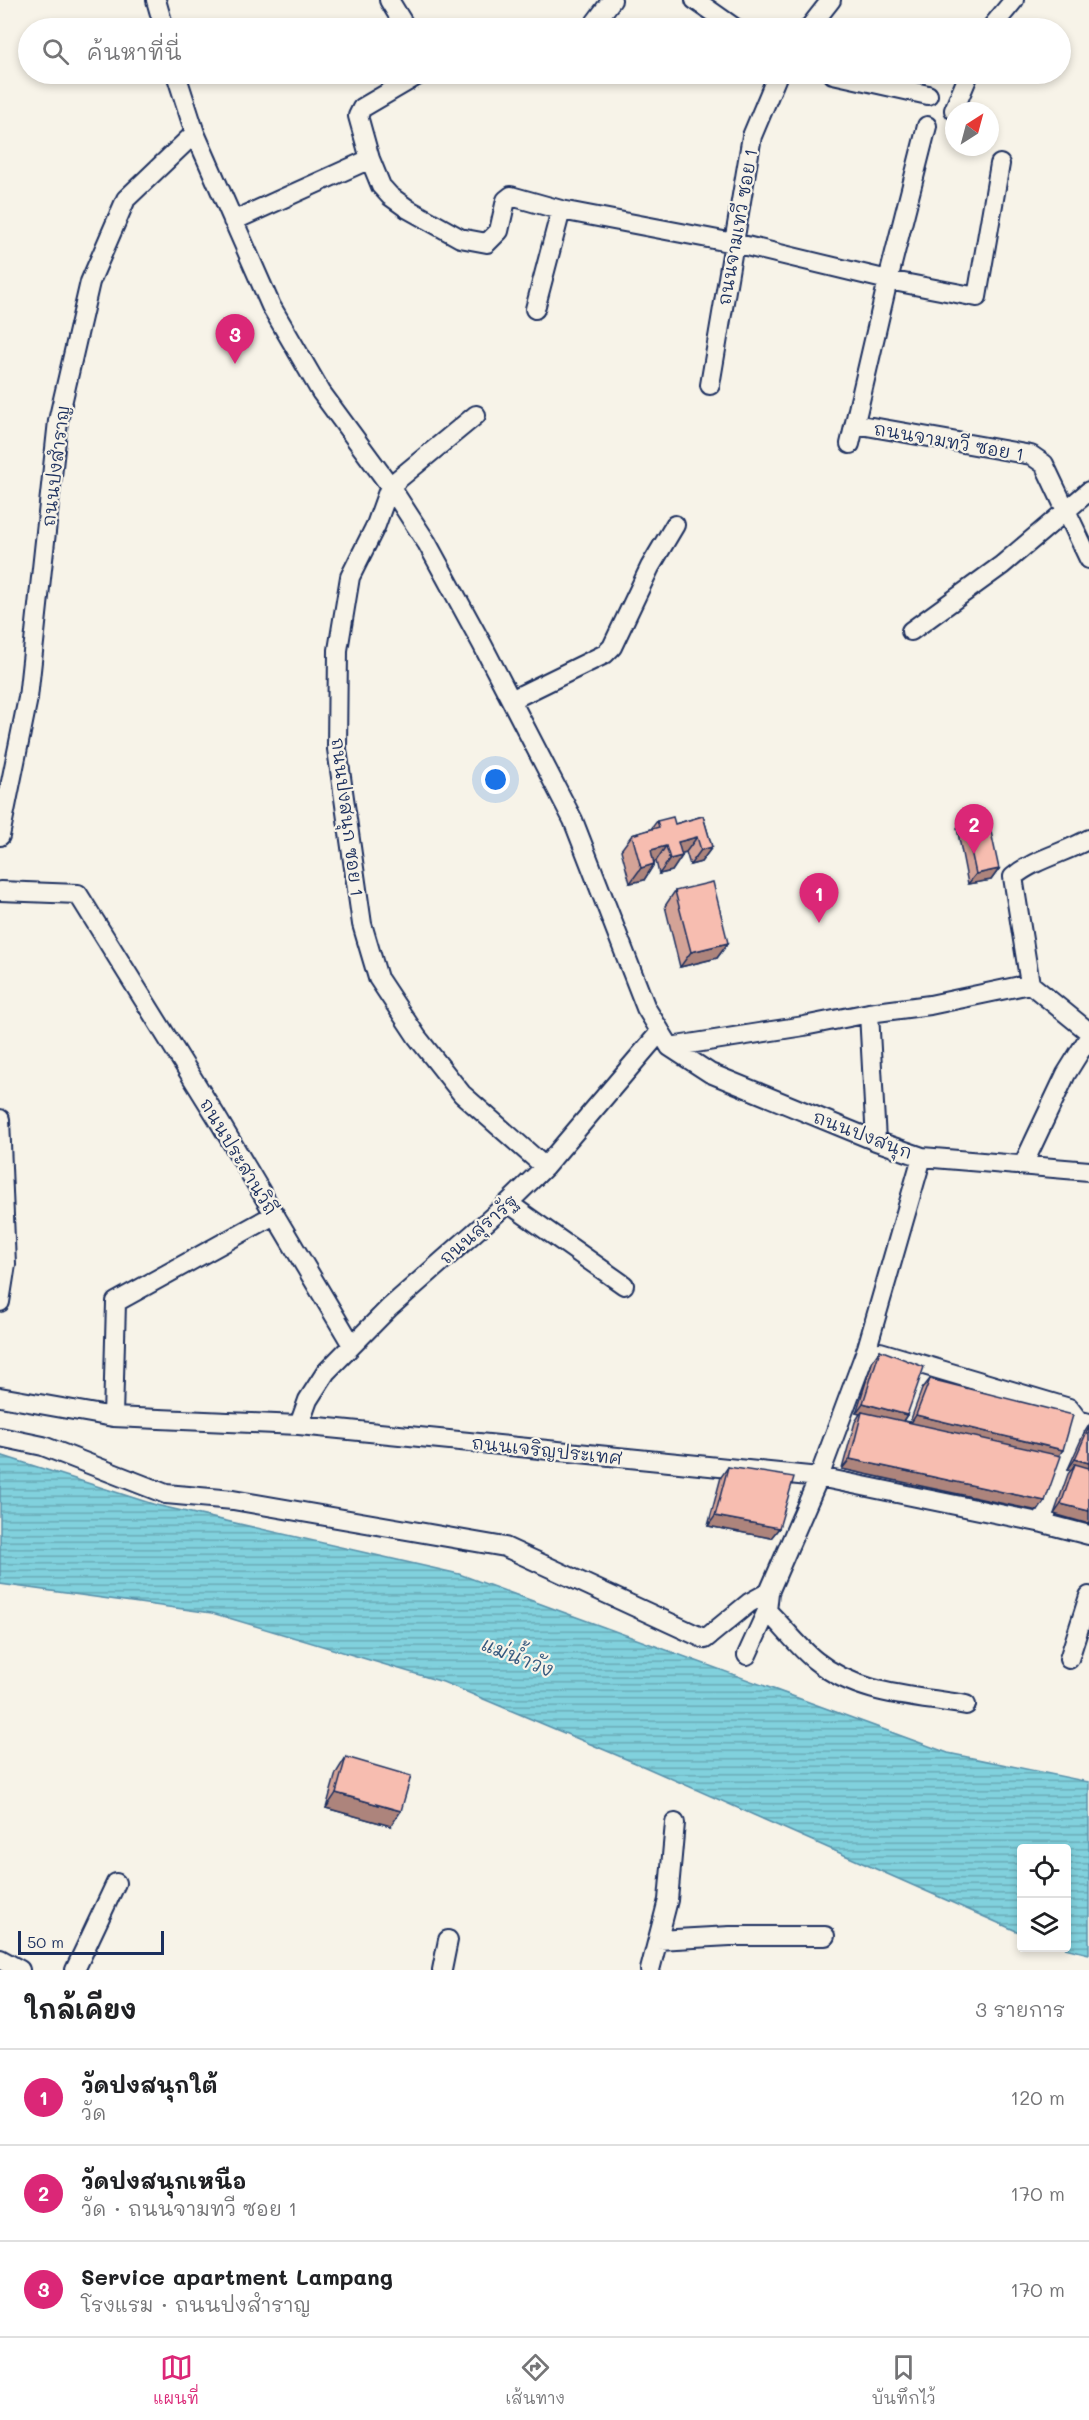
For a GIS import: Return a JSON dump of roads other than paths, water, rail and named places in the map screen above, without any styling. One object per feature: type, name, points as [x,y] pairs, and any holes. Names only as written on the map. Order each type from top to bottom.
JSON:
[{"type":"street","points":[[156,0],[161,18]]},
{"type":"street","points":[[389,0],[400,18]]},
{"type":"street","points":[[598,18],[612,0]]},
{"type":"street","points":[[695,0],[721,18]]},
{"type":"street","points":[[817,18],[831,0]]},
{"type":"street","points":[[999,18],[1014,0]]},
{"type":"street","points":[[179,84],[195,134],[271,306],[321,392],[390,486],[427,543],[573,820],[646,1008],[665,1039],[804,1026],[869,1013],[930,1005],[1030,984]]},
{"type":"street","points":[[403,84],[362,108],[358,116],[370,159],[381,186],[408,209],[460,238],[487,243],[494,239],[499,231],[506,200],[511,196],[561,210],[734,243],[888,280],[977,297],[1000,164]]},
{"type":"street","name":"ถนนจามเทวี ซอย 1","points":[[710,385],[752,136],[774,84]]},
{"type":"street","points":[[881,84],[928,94]]},
{"type":"street","points":[[958,102],[965,84]]},
{"type":"street","points":[[850,444],[927,126]]},
{"type":"street","name":"ถนนปงสำราญ","points":[[0,836],[28,698],[58,421],[90,282],[126,199],[195,134]]},
{"type":"street","points":[[233,221],[370,159]]},
{"type":"street","points":[[535,309],[561,210]]},
{"type":"street","points":[[390,486],[476,415]]},
{"type":"street","name":"ถนนจามทวี ซอย 1","points":[[855,424],[1031,455],[1044,464],[1089,558]]},
{"type":"street","name":"ถนนปงสนุก ซอย 1","points":[[390,486],[376,525],[350,577],[338,650],[337,749],[362,924],[378,978],[417,1037],[462,1094],[545,1167]]},
{"type":"street","points":[[911,631],[1002,565],[1089,491]]},
{"type":"street","points":[[511,700],[605,654],[616,639],[645,576],[675,525]]},
{"type":"street","points":[[1089,839],[1071,850],[1022,869],[1013,877],[1030,984],[1089,1032]]},
{"type":"street","name":"ถนนประสานวิถี","points":[[0,891],[78,894],[216,1116],[352,1345]]},
{"type":"street","points":[[869,1013],[876,1141]]},
{"type":"street","points":[[1023,1165],[1066,1074],[1089,1037]]},
{"type":"street","name":"ถนนสุรารัฐ","points":[[299,1425],[308,1400],[326,1372],[389,1308],[508,1203],[545,1167],[665,1039]]},
{"type":"street","name":"ถนนปงสนุก","points":[[665,1039],[710,1073],[876,1141],[922,1157],[1089,1172]]},
{"type":"street","points":[[0,1119],[6,1264],[0,1302]]},
{"type":"street","points":[[747,1655],[819,1477],[867,1348],[922,1157]]},
{"type":"street","points":[[508,1203],[624,1285]]},
{"type":"street","points":[[113,1417],[116,1302],[274,1215]]},
{"type":"street","points":[[867,1348],[1070,1408],[1083,1421],[1044,1523]]},
{"type":"street","name":"ถนนเจริญประเทศ","points":[[0,1397],[113,1417],[299,1425],[819,1477],[1044,1523],[1089,1535]]},
{"type":"street","points":[[0,1437],[43,1446],[165,1494],[233,1500],[506,1547],[705,1639],[749,1603],[768,1601]]},
{"type":"street","points":[[1069,1659],[1089,1596]]},
{"type":"street","points":[[768,1601],[800,1646],[816,1662],[841,1678],[869,1688],[966,1705]]},
{"type":"street","points":[[650,1970],[668,1900],[675,1823]]},
{"type":"street","points":[[75,1970],[116,1884]]},
{"type":"street","points":[[657,1940],[730,1936],[825,1936]]},
{"type":"street","points":[[442,1970],[448,1940]]},
{"type":"street","points":[[0,1959],[20,1970]]},
{"type":"water","name":"แม่น้ำวัง","points":[[0,1455],[156,1505],[459,1574],[948,1753],[1089,1782],[1089,1954],[1071,1950],[1071,1844],[1017,1844],[1017,1931],[645,1767],[443,1682],[212,1613],[0,1584]]},
{"type":"place","name":"Service apartment Lampang","points":[[235,364]]},
{"type":"place","name":"วัดปงสนุกเหนือ","points":[[974,854]]},
{"type":"place","name":"วัดปงสนุกใต้","points":[[819,923]]}]
